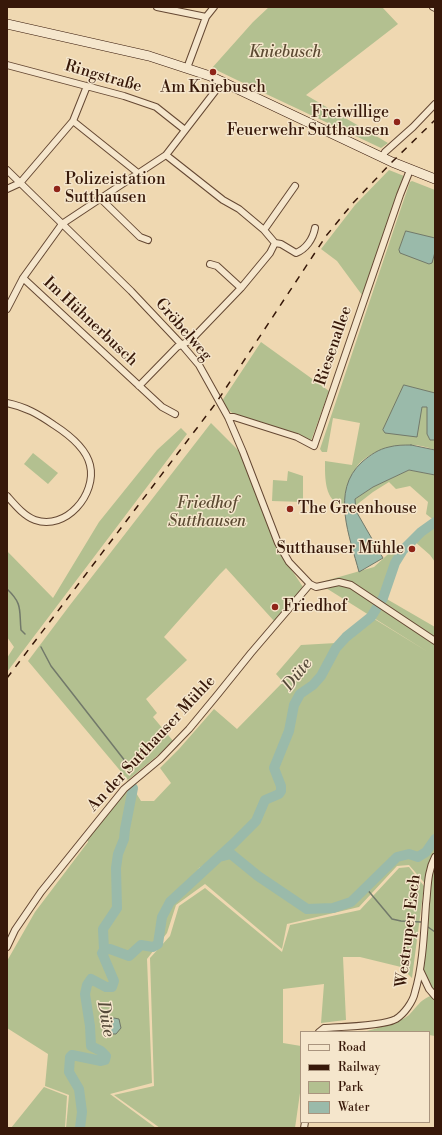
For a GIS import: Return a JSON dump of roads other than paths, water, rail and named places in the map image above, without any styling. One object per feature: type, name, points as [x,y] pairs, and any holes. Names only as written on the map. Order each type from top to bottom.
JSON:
[{"type":"street","points":[[157,7],[206,17]]},
{"type":"street","points":[[187,68],[206,17],[214,7]]},
{"type":"street","points":[[7,24],[149,56],[223,81],[410,170],[435,179]]},
{"type":"street","name":"Ringstraße","points":[[7,65],[88,86],[156,106],[185,130]]},
{"type":"street","points":[[7,309],[9,297],[62,224],[166,155],[223,81]]},
{"type":"street","points":[[7,189],[20,183],[73,122],[88,86]]},
{"type":"street","points":[[382,157],[385,152],[435,104]]},
{"type":"street","points":[[73,122],[138,173]]},
{"type":"street","points":[[166,155],[223,200],[239,209],[264,230],[275,243],[281,244],[296,253],[303,250],[314,236],[315,228]]},
{"type":"street","name":"Gröbelweg","points":[[7,170],[131,291],[199,365],[228,416],[244,452],[278,543],[289,562],[310,584]]},
{"type":"street","name":"Riesenallee","points":[[228,416],[297,437],[314,446],[400,195],[410,170]]},
{"type":"street","points":[[264,230],[295,186]]},
{"type":"street","points":[[100,198],[140,237],[148,240]]},
{"type":"street","name":"Im Hühnerbusch","points":[[139,386],[177,347],[191,340],[241,288],[270,253],[275,243]]},
{"type":"street","points":[[210,264],[217,266],[241,288]]},
{"type":"street","name":"Im Hühnerbusch","points":[[23,278],[162,407],[175,414]]},
{"type":"street","points":[[7,403],[22,406],[39,415],[72,439],[85,454],[90,464],[91,476],[89,487],[76,509],[66,516],[48,522],[36,520],[25,514],[7,496]]},
{"type":"street","points":[[310,584],[316,587],[339,582],[344,583],[357,589],[374,602],[435,641]]},
{"type":"street","name":"An der Sutthauser Mühle","points":[[7,947],[15,930],[41,892],[124,790],[160,758],[189,729],[310,584]]},
{"type":"street","name":"Westruper Esch","points":[[320,1031],[324,1028],[382,1024],[396,1019],[406,1009],[415,994],[420,970],[429,872],[435,857]]},
{"type":"street","points":[[420,970],[429,989],[435,996]]},
{"type":"water","points":[[406,231],[435,238],[435,252],[432,263],[429,264],[400,253],[399,250]]},
{"type":"water","points":[[404,385],[435,393],[435,440],[430,440],[427,434],[427,407],[422,407],[417,437],[385,433],[383,430]]},
{"type":"water","points":[[411,445],[435,450],[435,475],[409,470],[373,487],[355,499],[356,511],[383,558],[359,572],[345,515],[347,486],[352,474],[362,462],[371,455],[392,446]]},
{"type":"water","points":[[109,1017],[119,1019],[121,1028],[116,1034],[109,1034],[105,1029]]},
{"type":"waterway","name":"Düte","points":[[80,1128],[82,1112],[79,1089],[69,1072],[70,1057],[72,1055],[101,1061],[105,1060],[106,1056],[101,1051],[91,1046],[90,1026],[85,994],[87,985],[91,979],[106,987],[112,987],[114,981],[102,953],[104,950],[110,949],[129,956],[141,945],[153,947],[158,944],[162,917],[170,902],[256,821],[265,800],[279,794],[281,791],[281,786],[274,768],[289,731],[294,705],[300,694],[313,685],[321,676],[336,648],[346,637],[371,617],[383,598],[395,563],[403,550],[421,532],[435,522]]},
{"type":"waterway","points":[[7,589],[18,603],[21,630],[25,634]]},
{"type":"waterway","points":[[41,647],[51,666],[129,766]]},
{"type":"waterway","name":"Düte","points":[[104,950],[103,929],[117,908],[116,868],[118,854],[124,839],[133,788]]},
{"type":"waterway","name":"Düte","points":[[219,857],[231,854],[258,876],[307,909],[333,908],[351,902],[397,857],[409,854],[418,857],[426,852],[435,839]]},
{"type":"waterway","points":[[366,888],[392,919],[421,922]]},
{"type":"waterway","points":[[428,927],[435,932]]},
{"type":"railway","points":[[7,678],[216,403],[326,236],[353,203],[435,120]]},
{"type":"place","name":"Am Kniebusch","points":[[213,72]]},
{"type":"place","name":"Freiwillige Feuerwehr Sutthausen","points":[[397,122]]},
{"type":"place","name":"Polizeistation Sutthausen","points":[[57,189]]},
{"type":"place","name":"The Greenhouse","points":[[290,509]]},
{"type":"place","name":"Sutthauser Mühle","points":[[412,549]]},
{"type":"place","name":"Friedhof","points":[[275,607]]},
{"type":"park label","name":"Kniebusch","points":[[285,53]]},
{"type":"park label","name":"Friedhof Sutthausen","points":[[207,513]]}]
